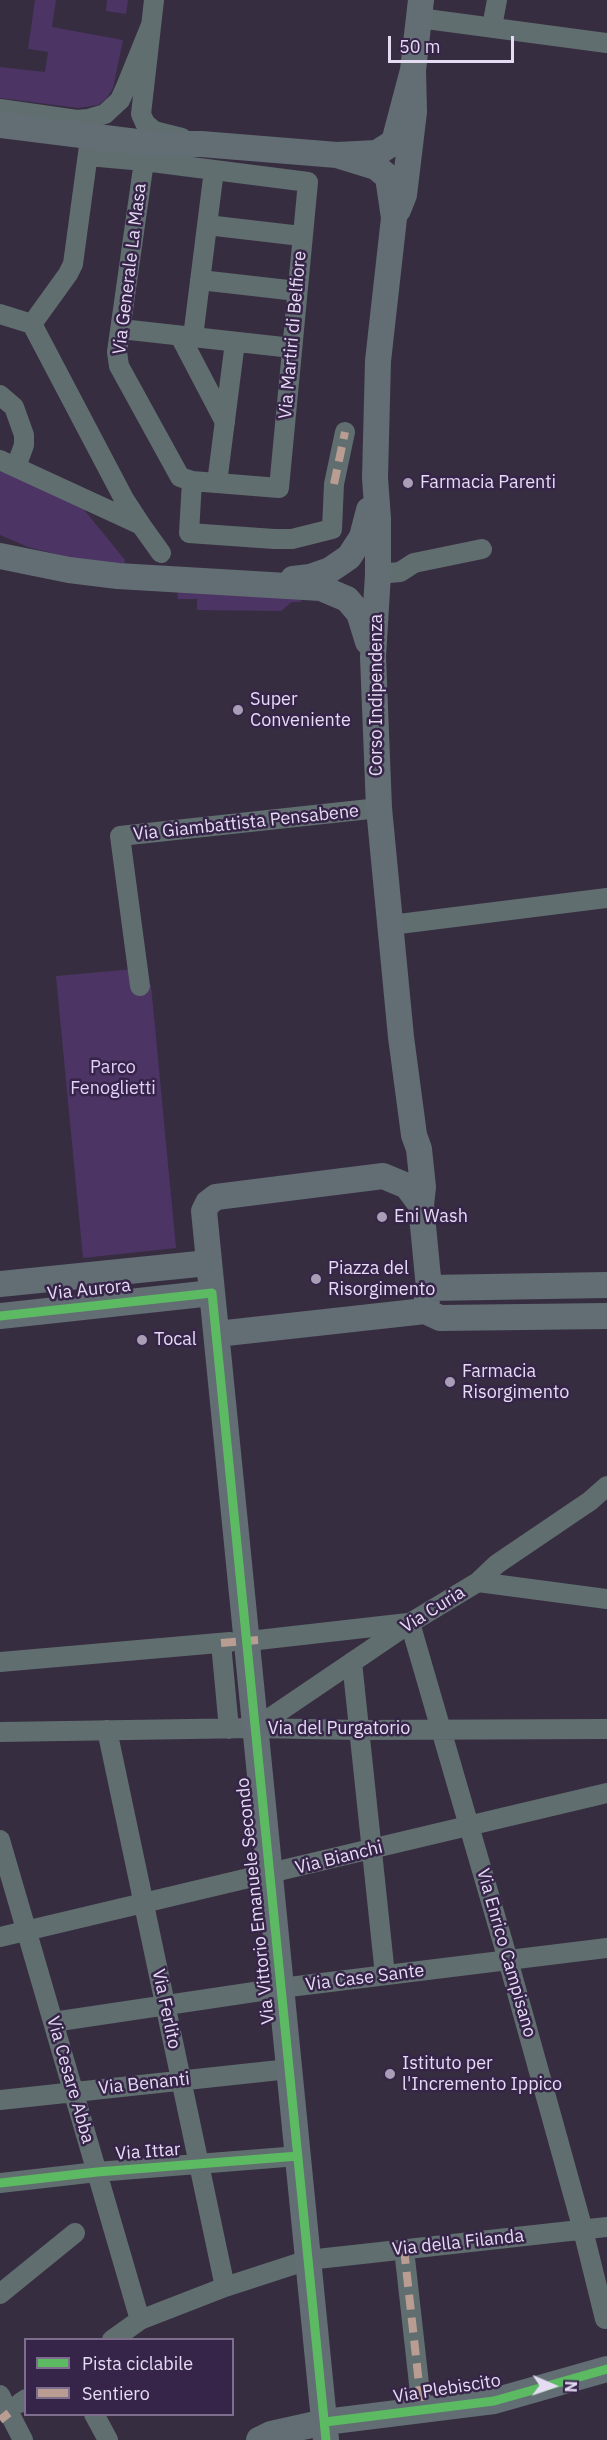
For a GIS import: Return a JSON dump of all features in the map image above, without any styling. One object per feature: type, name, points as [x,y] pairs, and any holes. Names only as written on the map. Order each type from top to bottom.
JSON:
[{"type":"main road","points":[[394,218],[404,195],[414,112],[413,70],[420,9]]},
{"type":"main road","points":[[0,125],[89,146],[201,144],[337,156],[377,153],[394,142],[413,70]]},
{"type":"main road","points":[[337,156],[376,167],[388,177],[394,218]]},
{"type":"main road","name":"Corso Indipendenza","points":[[394,218],[378,361],[375,478],[378,574],[373,657],[379,808],[414,1135],[420,1149],[427,1300]]},
{"type":"main road","points":[[257,583],[321,574],[339,566],[349,557],[362,537],[375,478]]},
{"type":"main road","points":[[0,544],[69,570]]},
{"type":"main road","points":[[0,556],[69,570],[118,576],[321,588],[347,599],[359,613],[373,657]]},
{"type":"main road","points":[[383,1176],[406,1156],[414,1135]]},
{"type":"main road","points":[[383,1176],[407,1186],[421,1205]]},
{"type":"main road","name":"Via Vittorio Emanuele Secondo","points":[[326,2431],[204,1211],[208,1203],[216,1197],[383,1176]]},
{"type":"main road","name":"Via Aurora","points":[[0,1284],[208,1263]]},
{"type":"main road","points":[[68,1277],[71,1309]]},
{"type":"main road","points":[[219,1346],[427,1300],[454,1287],[607,1285]]},
{"type":"main road","name":"Via Aurora","points":[[0,1316],[212,1293]]},
{"type":"main road","points":[[427,1300],[440,1318],[607,1316]]},
{"type":"main road","name":"Via Plebiscito","points":[[258,2440],[271,2434],[326,2431],[422,2411],[494,2401],[607,2369]]},
{"type":"street","points":[[154,0],[141,114],[145,123],[154,130],[201,144]]},
{"type":"street","points":[[492,27],[497,0]]},
{"type":"street","points":[[420,9],[492,27],[607,44]]},
{"type":"street","points":[[0,109],[76,120],[97,117],[113,108],[125,89],[151,25]]},
{"type":"street","points":[[32,324],[73,264],[89,146],[144,161],[214,170],[200,280],[186,336],[225,422]]},
{"type":"street","name":"Via Generale La Masa","points":[[144,161],[117,352],[122,372],[180,477],[192,481]]},
{"type":"street","name":"Via Martiri di Belfiore","points":[[214,170],[308,182],[301,236],[279,488],[217,483]]},
{"type":"street","points":[[207,225],[301,236]]},
{"type":"street","points":[[200,280],[297,291]]},
{"type":"street","points":[[0,314],[32,324],[124,499],[162,553]]},
{"type":"street","points":[[121,329],[292,348]]},
{"type":"street","points":[[235,342],[217,483],[192,481],[189,533],[292,539],[332,529],[334,484],[345,432]]},
{"type":"street","points":[[0,394],[14,407],[24,435],[24,445],[8,464],[141,525]]},
{"type":"street","points":[[378,574],[400,572],[414,563],[482,549]]},
{"type":"street","name":"Via Giambattista Pensabene","points":[[140,986],[120,836],[379,808]]},
{"type":"street","points":[[390,925],[607,898]]},
{"type":"street","name":"Via Curia","points":[[255,1728],[410,1623],[478,1582],[497,1564],[590,1501],[607,1486]]},
{"type":"street","points":[[478,1582],[607,1599]]},
{"type":"street","points":[[258,1640],[410,1623]]},
{"type":"street","name":"Via Enrico Campisano","points":[[410,1623],[508,1960],[583,2230],[605,2319]]},
{"type":"street","points":[[0,1662],[226,1643],[229,1729]]},
{"type":"street","points":[[352,1662],[385,1976]]},
{"type":"street","name":"Via del Purgatorio","points":[[0,1732],[255,1728],[359,1730],[607,1728]]},
{"type":"street","name":"Via Ferlito","points":[[107,1730],[225,2287]]},
{"type":"street","name":"Via Bianchi","points":[[0,1937],[607,1794]]},
{"type":"street","name":"Via Cesare Abba","points":[[0,1840],[7,1892],[27,1931],[140,2320]]},
{"type":"street","name":"Via Case Sante","points":[[53,2022],[281,1988],[607,1948]]},
{"type":"street","name":"Via Benanti","points":[[0,2100],[289,2069]]},
{"type":"street","name":"Via Ittar","points":[[0,2183],[97,2172],[298,2157]]},
{"type":"street","name":"Via della Filanda","points":[[115,2338],[140,2320],[225,2287],[308,2260],[607,2227]]},
{"type":"street","points":[[0,2294],[75,2233]]},
{"type":"street","points":[[404,2249],[422,2411]]},
{"type":"street","points":[[0,2395],[14,2409],[23,2440]]},
{"type":"street","points":[[95,2416],[108,2440]]},
{"type":"green space","points":[[35,0],[56,0],[52,27],[123,40],[113,88],[106,99],[98,105],[78,108],[0,98],[0,67],[45,72],[48,52],[28,49]]},
{"type":"green space","points":[[107,0],[128,0],[126,14],[106,11]]},
{"type":"green space","points":[[0,468],[77,501],[125,560],[124,566],[76,559],[28,547],[0,535]]},
{"type":"green space","points":[[177,589],[301,599],[301,602],[292,602],[281,611],[197,610],[197,599],[178,599]]},
{"type":"green space","name":"Parco Fenoglietti","points":[[134,969],[136,986],[151,985],[176,1248],[83,1258],[56,976]]},
{"type":"marked path","points":[[334,484],[345,432]]},
{"type":"marked path","points":[[221,1643],[258,1640]]},
{"type":"marked path","points":[[404,2249],[422,2411]]},
{"type":"marked path","points":[[0,2420],[9,2413]]},
{"type":"cycle path","points":[[0,1316],[212,1293],[326,2440]]},
{"type":"cycle path","points":[[0,2183],[97,2172],[298,2156]]},
{"type":"cycle path","points":[[325,2422],[494,2401],[607,2369]]},
{"type":"place","name":"Farmacia Parenti","points":[[408,483]]},
{"type":"place","name":"Super Conveniente","points":[[238,710]]},
{"type":"place","name":"Eni Wash","points":[[382,1217]]},
{"type":"place","name":"Piazza del Risorgimento","points":[[316,1279]]},
{"type":"place","name":"Tocal","points":[[142,1340]]},
{"type":"place","name":"Farmacia Risorgimento","points":[[450,1382]]},
{"type":"place","name":"Istituto per l'Incremento Ippico","points":[[390,2074]]}]
